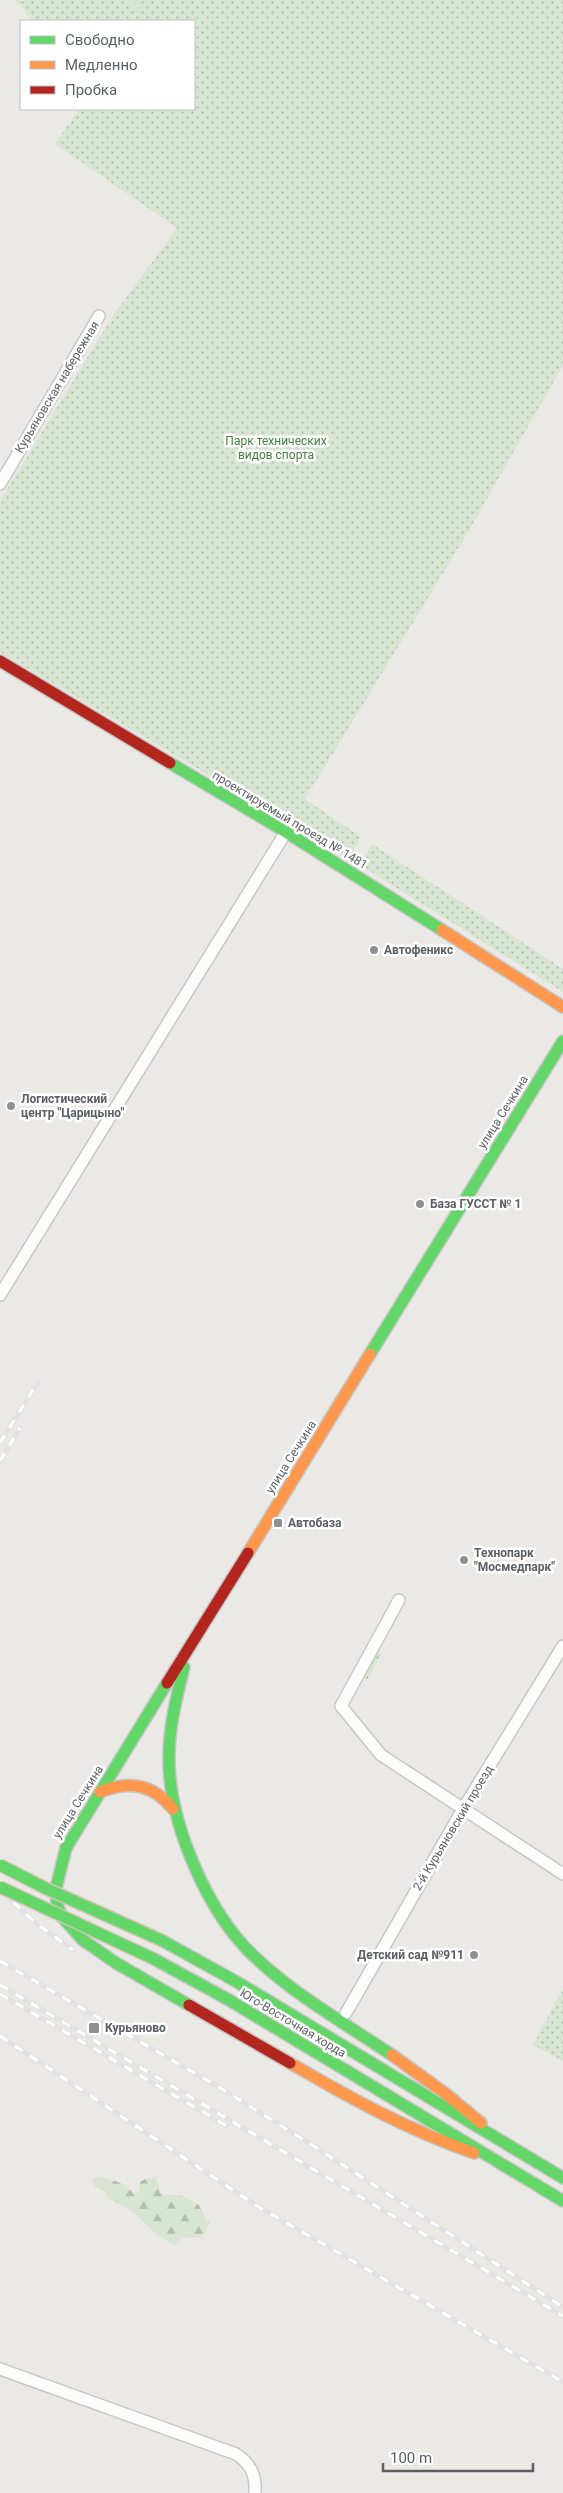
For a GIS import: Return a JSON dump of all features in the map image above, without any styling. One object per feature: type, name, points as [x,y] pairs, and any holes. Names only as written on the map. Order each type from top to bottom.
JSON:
[{"type":"street","name":"Курьяновская набережная","points":[[0,484],[99,316]]},
{"type":"street","name":"проектируемый проезд № 1481","points":[[0,661],[286,832],[563,1007]]},
{"type":"street","points":[[0,1295],[286,832]]},
{"type":"street","name":"улица Сечкина","points":[[493,2159],[437,2140],[379,2114],[116,1963],[85,1943],[67,1925],[57,1908],[55,1893],[57,1870],[66,1848],[563,1041]]},
{"type":"street","points":[[399,1600],[341,1706],[381,1755],[563,1874]]},
{"type":"street","name":"2-й Курьяновский проезд","points":[[346,2012],[463,1809],[563,1646]]},
{"type":"street","points":[[188,1650],[175,1704],[168,1760],[170,1789],[174,1811],[180,1828],[210,1896],[233,1933],[257,1960],[290,1987],[454,2098],[502,2141]]},
{"type":"street","points":[[100,1792],[117,1786],[140,1784],[159,1792],[174,1811]]},
{"type":"street","name":"Юго-Восточная хорда","points":[[0,1865],[45,1888],[163,1941],[237,1982],[563,2178]]},
{"type":"street","name":"Юго-Восточная хорда","points":[[0,1887],[154,1959],[229,2000],[563,2201]]},
{"type":"street","points":[[0,2369],[236,2454],[250,2466],[256,2481],[255,2493]]},
{"type":"green space","name":"Парк технических видов спорта","points":[[15,0],[563,0],[563,365],[464,539],[305,799],[361,837],[349,858],[0,652],[0,501],[114,314],[177,228],[55,144],[78,110],[195,110],[195,20],[32,20]]},
{"type":"green space","points":[[121,0],[143,0],[136,11]]},
{"type":"green space","points":[[372,844],[563,969],[563,992],[360,865]]},
{"type":"green space","points":[[376,1651],[381,1655],[367,1680],[361,1677]]},
{"type":"green space","points":[[563,1989],[563,2061],[533,2045]]},
{"type":"green space","points":[[98,2176],[121,2183],[134,2193],[139,2193],[140,2182],[156,2177],[160,2192],[164,2195],[180,2195],[199,2205],[206,2219],[210,2222],[203,2237],[183,2238],[175,2245],[156,2234],[132,2211],[108,2198],[105,2191],[95,2187],[92,2180]]},
{"type":"railway","points":[[0,1443],[38,1382]]},
{"type":"railway","points":[[0,1461],[20,1428]]},
{"type":"railway","points":[[0,1890],[37,1924],[73,1950]]},
{"type":"railway","points":[[0,1961],[217,2086],[563,2307]]},
{"type":"railway","points":[[0,1985],[563,2316]]},
{"type":"railway","points":[[0,1994],[227,2126]]},
{"type":"railway","points":[[0,2036],[257,2206],[563,2382]]},
{"type":"traffic: fast","points":[[170,763],[286,832],[442,930]]},
{"type":"traffic: fast","points":[[370,1354],[563,1041]]},
{"type":"traffic: fast","points":[[184,1667],[171,1727],[169,1764],[171,1789],[185,1842],[208,1895],[239,1940],[271,1972],[304,1997],[392,2055]]},
{"type":"traffic: fast","points":[[167,1683],[66,1848],[56,1888],[57,1904],[62,1917],[83,1940],[116,1963],[189,2005]]},
{"type":"traffic: fast","points":[[0,1865],[45,1888],[163,1941]]},
{"type":"traffic: fast","points":[[0,1887],[154,1959]]},
{"type":"traffic: fast","points":[[163,1941],[237,1982],[563,2178]]},
{"type":"traffic: fast","points":[[154,1959],[229,2000],[563,2201]]},
{"type":"traffic: slow","points":[[442,930],[563,1007]]},
{"type":"traffic: slow","points":[[248,1553],[370,1354]]},
{"type":"traffic: slow","points":[[100,1792],[121,1786],[149,1789],[173,1809]]},
{"type":"traffic: slow","points":[[392,2055],[446,2094],[481,2123]]},
{"type":"traffic: slow","points":[[290,2063],[380,2112],[425,2134],[474,2153]]},
{"type":"traffic: jam","points":[[0,661],[170,763]]},
{"type":"traffic: jam","points":[[167,1683],[248,1553]]},
{"type":"traffic: jam","points":[[189,2005],[290,2063]]},
{"type":"place","name":"Автофеникс","points":[[374,950]]},
{"type":"place","name":"Логистический центр \"Царицыно\"","points":[[11,1106]]},
{"type":"place","name":"База ГУССТ № 1","points":[[420,1204]]},
{"type":"place","name":"Автобаза","points":[[278,1523]]},
{"type":"place","name":"Технопарк \"Мосмедпарк\"","points":[[464,1560]]},
{"type":"place","name":"Детский сад №911","points":[[474,1955]]},
{"type":"place","name":"Курьяново","points":[[94,2028]]}]
